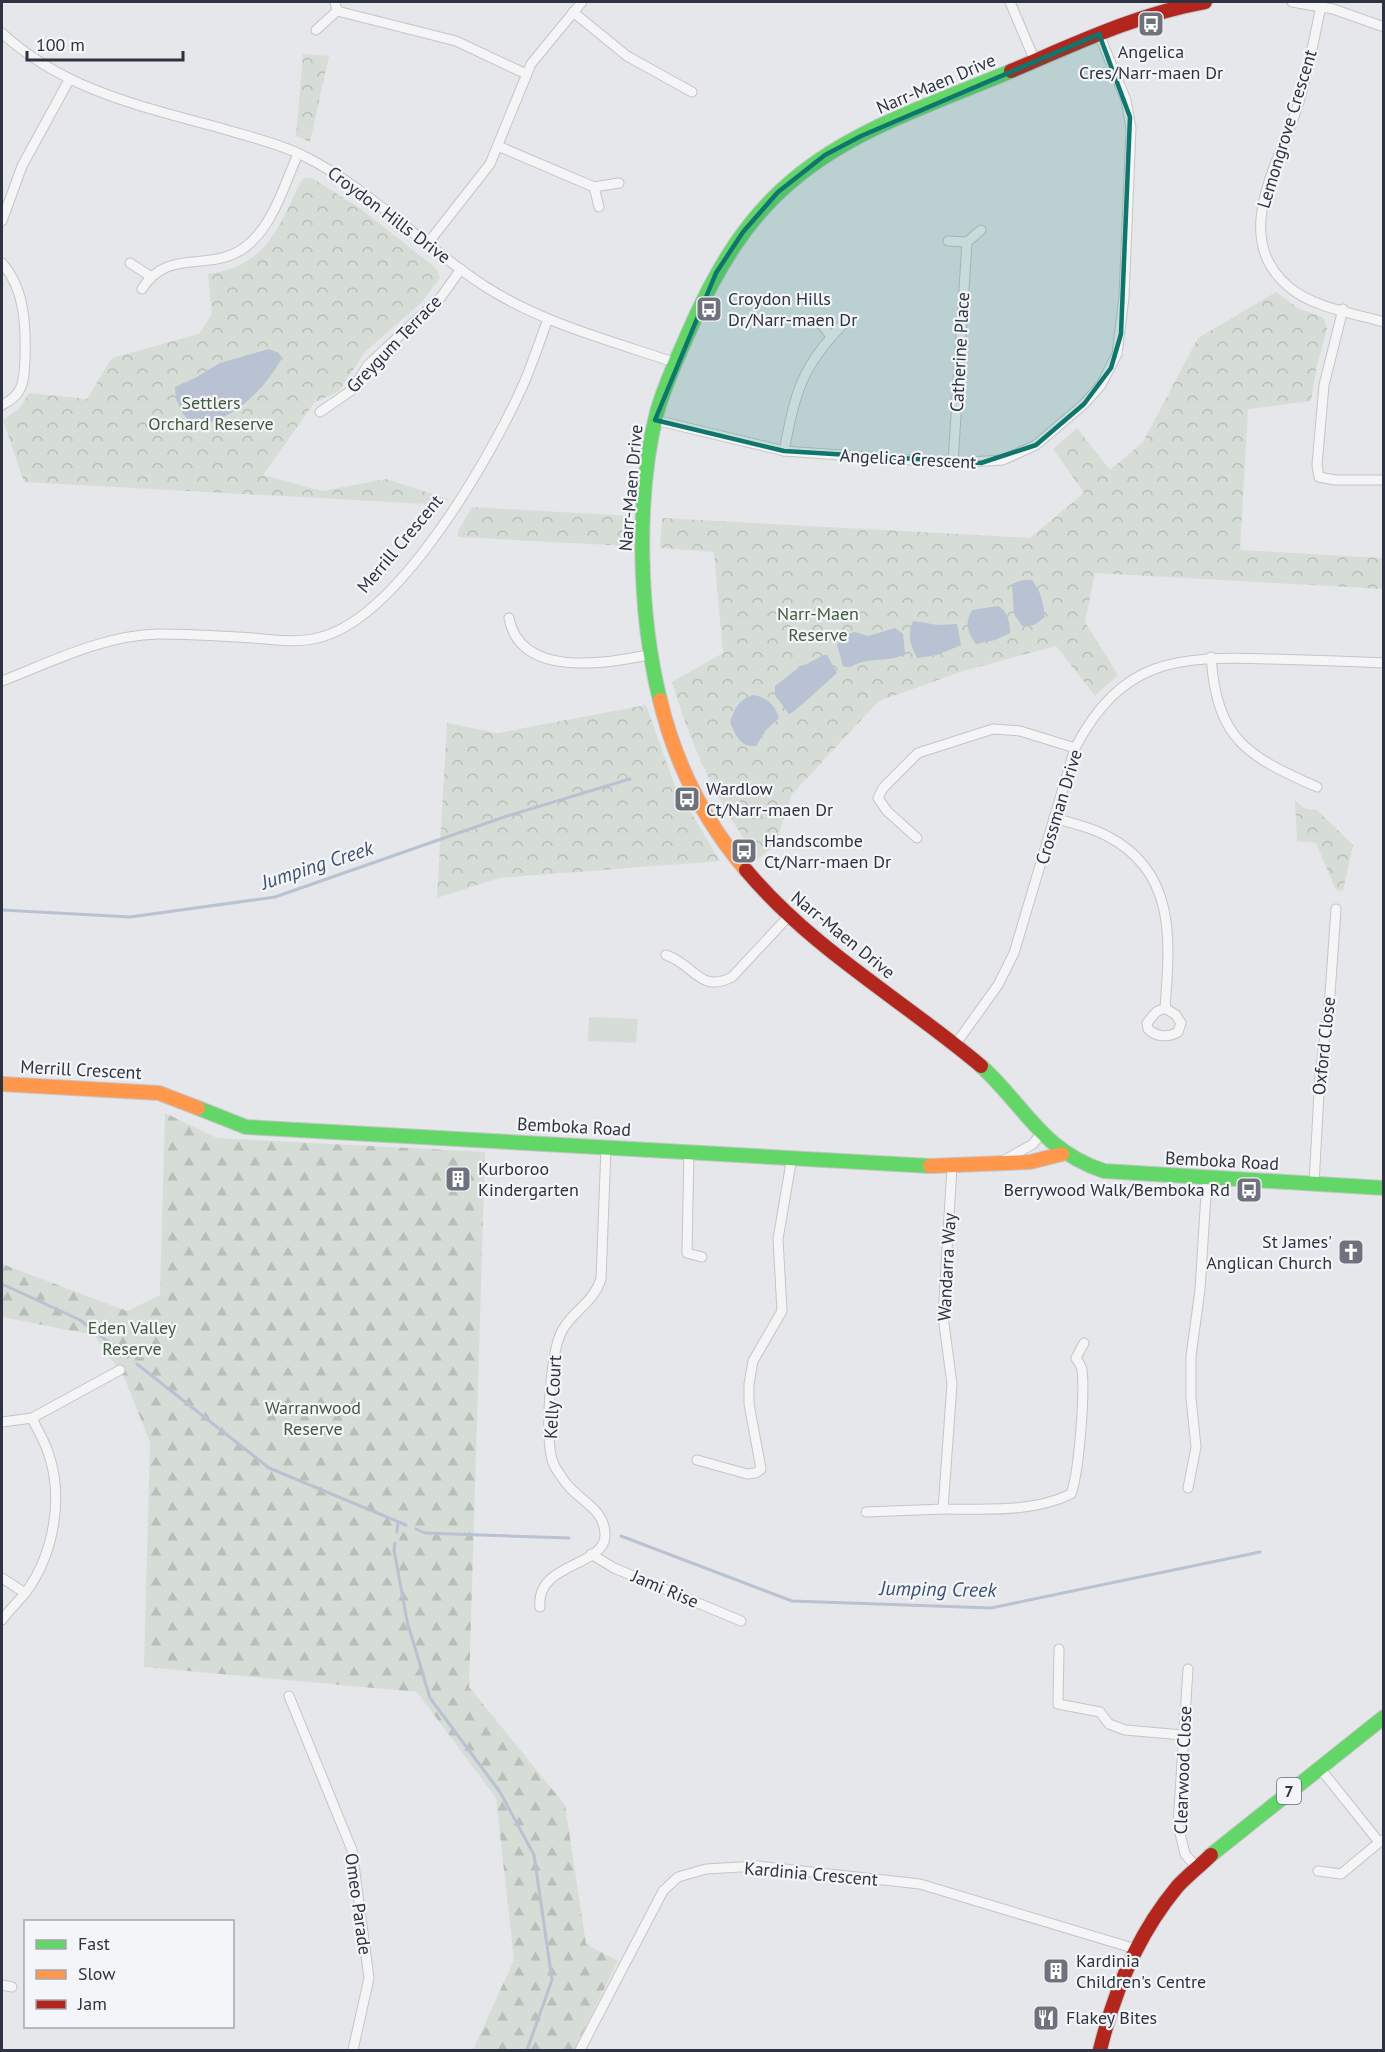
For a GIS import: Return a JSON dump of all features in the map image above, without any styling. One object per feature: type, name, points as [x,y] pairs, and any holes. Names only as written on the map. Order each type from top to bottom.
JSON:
[{"type":"street","points":[[428,243],[484,172],[498,146],[526,74],[537,54],[582,2]]},
{"type":"street","points":[[1010,2],[1035,61]]},
{"type":"street","name":"Narr-Maen Drive","points":[[1040,1135],[997,1083],[955,1045],[788,917],[749,876],[718,834],[700,802],[672,740],[648,654],[642,564],[648,458],[655,420],[676,363],[724,259],[753,219],[793,179],[825,155],[861,136],[1035,61],[1149,14],[1205,2]]},
{"type":"street","points":[[1292,2],[1321,6],[1383,27]]},
{"type":"street","points":[[316,30],[336,6],[456,41],[526,74]]},
{"type":"street","name":"Lemongrove Crescent","points":[[1321,6],[1304,87],[1268,186],[1260,215],[1260,233],[1269,262],[1290,288],[1309,299],[1383,322]]},
{"type":"street","points":[[573,12],[627,56],[692,92]]},
{"type":"street","name":"Croydon Hills Drive","points":[[2,33],[40,64],[69,80],[123,102],[273,143],[298,154],[353,184],[461,269],[503,297],[548,319],[676,363]]},
{"type":"street","name":"Angelica Crescent","points":[[655,420],[784,451],[953,463],[1003,460],[1036,445],[1084,404],[1101,385],[1117,354],[1124,297],[1131,128],[1125,100],[1099,34]]},
{"type":"street","points":[[2,221],[22,166],[69,80]]},
{"type":"street","points":[[498,146],[594,187],[619,183]]},
{"type":"street","points":[[142,289],[150,276],[176,263],[233,255],[252,242],[265,227],[298,154]]},
{"type":"street","points":[[594,187],[599,207]]},
{"type":"street","points":[[948,241],[967,242],[981,230]]},
{"type":"street","name":"Catherine Place","points":[[953,463],[967,242]]},
{"type":"street","points":[[2,263],[12,276],[18,291],[26,333],[24,379],[15,396],[2,405]]},
{"type":"street","points":[[130,263],[150,276]]},
{"type":"street","name":"Greygum Terrace","points":[[320,412],[352,390],[369,365],[441,297],[461,269]]},
{"type":"street","points":[[1343,309],[1324,385],[1317,465],[1319,477],[1335,480],[1383,480]]},
{"type":"street","name":"Merrill Crescent","points":[[2,681],[101,644],[136,636],[181,634],[301,641],[330,634],[351,623],[392,588],[457,505],[517,397],[548,319]]},
{"type":"street","points":[[819,320],[831,337]]},
{"type":"street","points":[[784,451],[800,382],[808,365],[846,321]]},
{"type":"street","points":[[509,618],[513,634],[521,645],[533,653],[554,659],[594,663],[648,654]]},
{"type":"street","points":[[1211,657],[1213,687],[1218,706],[1228,727],[1240,743],[1270,766],[1317,788]]},
{"type":"street","name":"Crossman Drive","points":[[955,1045],[998,985],[1014,953],[1075,748],[1089,722],[1113,693],[1153,669],[1168,664],[1211,657],[1383,663]]},
{"type":"street","points":[[918,838],[886,812],[878,798],[884,788],[918,753],[993,729],[1020,731],[1075,748]]},
{"type":"street","points":[[1054,818],[1104,834],[1122,844],[1155,882],[1165,909],[1168,934],[1165,1008]]},
{"type":"street","name":"Oxford Close","points":[[1314,1184],[1320,1075],[1330,994],[1336,909]]},
{"type":"street","points":[[666,955],[680,960],[696,976],[709,983],[721,983],[732,977],[788,917]]},
{"type":"street","name":"Merrill Crescent","points":[[2,1084],[159,1093]]},
{"type":"street","name":"Bemboka Road","points":[[159,1093],[246,1127],[952,1167],[994,1166],[1030,1162],[1062,1155]]},
{"type":"street","name":"Bemboka Road","points":[[994,1166],[1033,1144],[1040,1135],[1062,1155],[1078,1164],[1104,1172],[1383,1188]]},
{"type":"street","name":"Kelly Court","points":[[540,1607],[538,1595],[545,1583],[599,1550],[605,1538],[604,1525],[598,1512],[569,1487],[556,1470],[551,1457],[550,1435],[554,1352],[563,1328],[596,1294],[601,1279],[606,1148]]},
{"type":"street","points":[[689,1151],[687,1253],[702,1257]]},
{"type":"street","points":[[697,1460],[747,1474],[756,1473],[761,1469],[749,1404],[749,1384],[753,1361],[782,1311],[778,1239],[792,1157]]},
{"type":"street","name":"Wandarra Way","points":[[944,1509],[952,1384],[943,1316],[952,1167]]},
{"type":"street","points":[[1188,1488],[1196,1447],[1191,1398],[1191,1356],[1200,1290],[1207,1178]]},
{"type":"street","points":[[866,1512],[1023,1509],[1058,1500],[1071,1494],[1076,1481],[1082,1399],[1082,1368],[1076,1358],[1084,1343]]},
{"type":"street","points":[[2,1422],[32,1418],[120,1370]]},
{"type":"street","points":[[2,1620],[25,1593],[46,1555],[55,1501],[48,1452],[32,1418]]},
{"type":"street","name":"Jami Rise","points":[[591,1554],[614,1568],[741,1621]]},
{"type":"street","points":[[2,1578],[25,1593]]},
{"type":"street","points":[[1059,1649],[1058,1704],[1100,1713],[1109,1724],[1125,1730],[1183,1735]]},
{"type":"street","name":"Clearwood Close","points":[[1188,1669],[1178,1825],[1185,1854],[1196,1867]]},
{"type":"street","name":"Omeo Parade","points":[[290,1696],[352,1850],[369,1978],[353,2050]]},
{"type":"street","name":"7","points":[[1100,2050],[1110,2009],[1136,1949],[1164,1904],[1196,1867],[1383,1717]]},
{"type":"street","points":[[1318,1871],[1341,1874],[1381,1840],[1319,1767]]},
{"type":"street","name":"Kardinia Crescent","points":[[580,2050],[663,1891],[678,1877],[706,1869],[758,1866],[920,1884],[1136,1949]]},
{"type":"highlighted area","points":[[1099,34],[1130,117],[1121,334],[1111,368],[1084,404],[1036,445],[981,463],[784,451],[655,420],[716,273],[743,232],[778,192],[825,155],[861,136]]},
{"type":"green space","points":[[303,54],[329,56],[310,142],[296,136]]},
{"type":"green space","name":"Settlers Orchard Reserve","points":[[305,178],[312,178],[361,209],[437,269],[440,278],[421,303],[365,352],[339,391],[314,403],[263,475],[322,491],[386,479],[448,499],[444,505],[24,482],[3,420],[20,408],[29,393],[87,399],[112,358],[199,334],[212,314],[208,274],[228,270],[257,254],[277,229],[301,181]]},
{"type":"green space","name":"Narr-Maen Reserve","points":[[1276,292],[1298,308],[1324,318],[1327,329],[1317,365],[1311,401],[1248,409],[1240,550],[1383,558],[1383,589],[1095,573],[1085,622],[1118,675],[1095,696],[1056,646],[963,671],[879,701],[792,794],[775,845],[758,859],[730,816],[707,774],[688,730],[672,682],[723,653],[714,552],[660,548],[662,518],[1030,538],[1084,493],[1053,449],[1077,428],[1110,470],[1143,442],[1198,338]]},
{"type":"green space","points":[[472,507],[630,516],[629,546],[458,537],[458,531]]},
{"type":"green space","points":[[646,705],[675,786],[720,861],[499,878],[437,898],[447,723],[498,733]]},
{"type":"green space","points":[[1295,801],[1306,809],[1317,810],[1353,845],[1343,891],[1336,890],[1316,843],[1297,841]]},
{"type":"green space","points":[[589,1017],[638,1019],[636,1043],[588,1041]]},
{"type":"green space","name":"Warranwood Reserve","points":[[165,1113],[217,1138],[485,1152],[469,1687],[565,1805],[586,1944],[618,1961],[574,2050],[473,2050],[514,1960],[496,1798],[417,1692],[144,1667],[150,1442],[124,1377],[94,1335],[2,1317],[2,1264],[127,1311],[160,1295]]},
{"type":"water","points":[[269,349],[279,353],[281,360],[265,383],[245,403],[233,412],[207,423],[193,425],[189,421],[178,403],[175,387],[220,363]]},
{"type":"water","points":[[1032,580],[1038,588],[1042,602],[1045,617],[1034,625],[1022,626],[1014,614],[1012,584]]},
{"type":"water","points":[[998,606],[1006,614],[1010,633],[995,640],[976,644],[968,628],[968,619],[972,610]]},
{"type":"water","points":[[913,621],[938,625],[957,624],[961,645],[937,655],[917,658],[910,640]]},
{"type":"water","points":[[895,628],[903,634],[905,654],[894,658],[862,662],[850,667],[843,666],[837,645],[844,635],[855,632],[868,636]]},
{"type":"water","points":[[827,655],[837,673],[789,714],[775,695],[775,686],[797,669]]},
{"type":"water","points":[[754,695],[770,703],[779,718],[766,730],[756,746],[751,746],[742,743],[730,722],[738,705]]},
{"type":"waterway","name":"Jumping Creek","points":[[2,910],[130,917],[275,897],[507,816],[630,779]]},
{"type":"waterway","name":"Jumping Creek","points":[[2,1284],[80,1320],[128,1357]]},
{"type":"waterway","name":"Jumping Creek","points":[[137,1364],[269,1468],[406,1525]]},
{"type":"waterway","points":[[397,1532],[398,1522]]},
{"type":"waterway","name":"Jumping Creek","points":[[416,1529],[425,1533],[569,1538]]},
{"type":"waterway","name":"Jumping Creek","points":[[621,1536],[792,1601],[991,1608],[1260,1552]]},
{"type":"waterway","points":[[395,1543],[394,1550],[407,1621],[430,1698],[500,1792],[534,1855],[552,1980],[527,2050]]},
{"type":"traffic: fast","points":[[660,700],[653,667],[644,594],[642,556],[645,481],[650,445],[661,400],[679,354],[713,281],[736,244],[762,210],[793,180],[817,162],[843,145],[897,118],[1011,71]]},
{"type":"traffic: fast","points":[[981,1066],[1049,1139],[1082,1162],[1104,1171],[1384,1188]]},
{"type":"traffic: fast","points":[[198,1108],[246,1127],[930,1166]]},
{"type":"traffic: fast","points":[[1211,1855],[1384,1717]]},
{"type":"traffic: slow","points":[[660,700],[674,746],[693,790],[717,831],[746,870]]},
{"type":"traffic: slow","points":[[2,1084],[159,1093],[198,1108]]},
{"type":"traffic: slow","points":[[930,1166],[1030,1162],[1062,1154]]},
{"type":"traffic: jam","points":[[1011,71],[1131,22],[1205,2]]},
{"type":"traffic: jam","points":[[746,870],[772,899],[829,950],[981,1066]]},
{"type":"traffic: jam","points":[[1100,2050],[1120,1985],[1150,1924],[1177,1887],[1211,1855]]},
{"type":"place","name":"Angelica Cres/Narr-maen Dr","points":[[1151,24]]},
{"type":"place","name":"Croydon Hills Dr/Narr-maen Dr","points":[[709,309]]},
{"type":"place","name":"Wardlow Ct/Narr-maen Dr","points":[[687,799]]},
{"type":"place","name":"Handscombe Ct/Narr-maen Dr","points":[[744,851]]},
{"type":"place","name":"Kurboroo Kindergarten","points":[[458,1179]]},
{"type":"place","name":"Berrywood Walk/Bemboka Rd","points":[[1249,1190]]},
{"type":"place","name":"St James' Anglican Church","points":[[1351,1252]]},
{"type":"place","name":"Kardinia Children's Centre","points":[[1056,1971]]},
{"type":"place","name":"Flakey Bites","points":[[1046,2018]]},
{"type":"park label","name":"Eden Valley Reserve","points":[[132,1338]]}]
